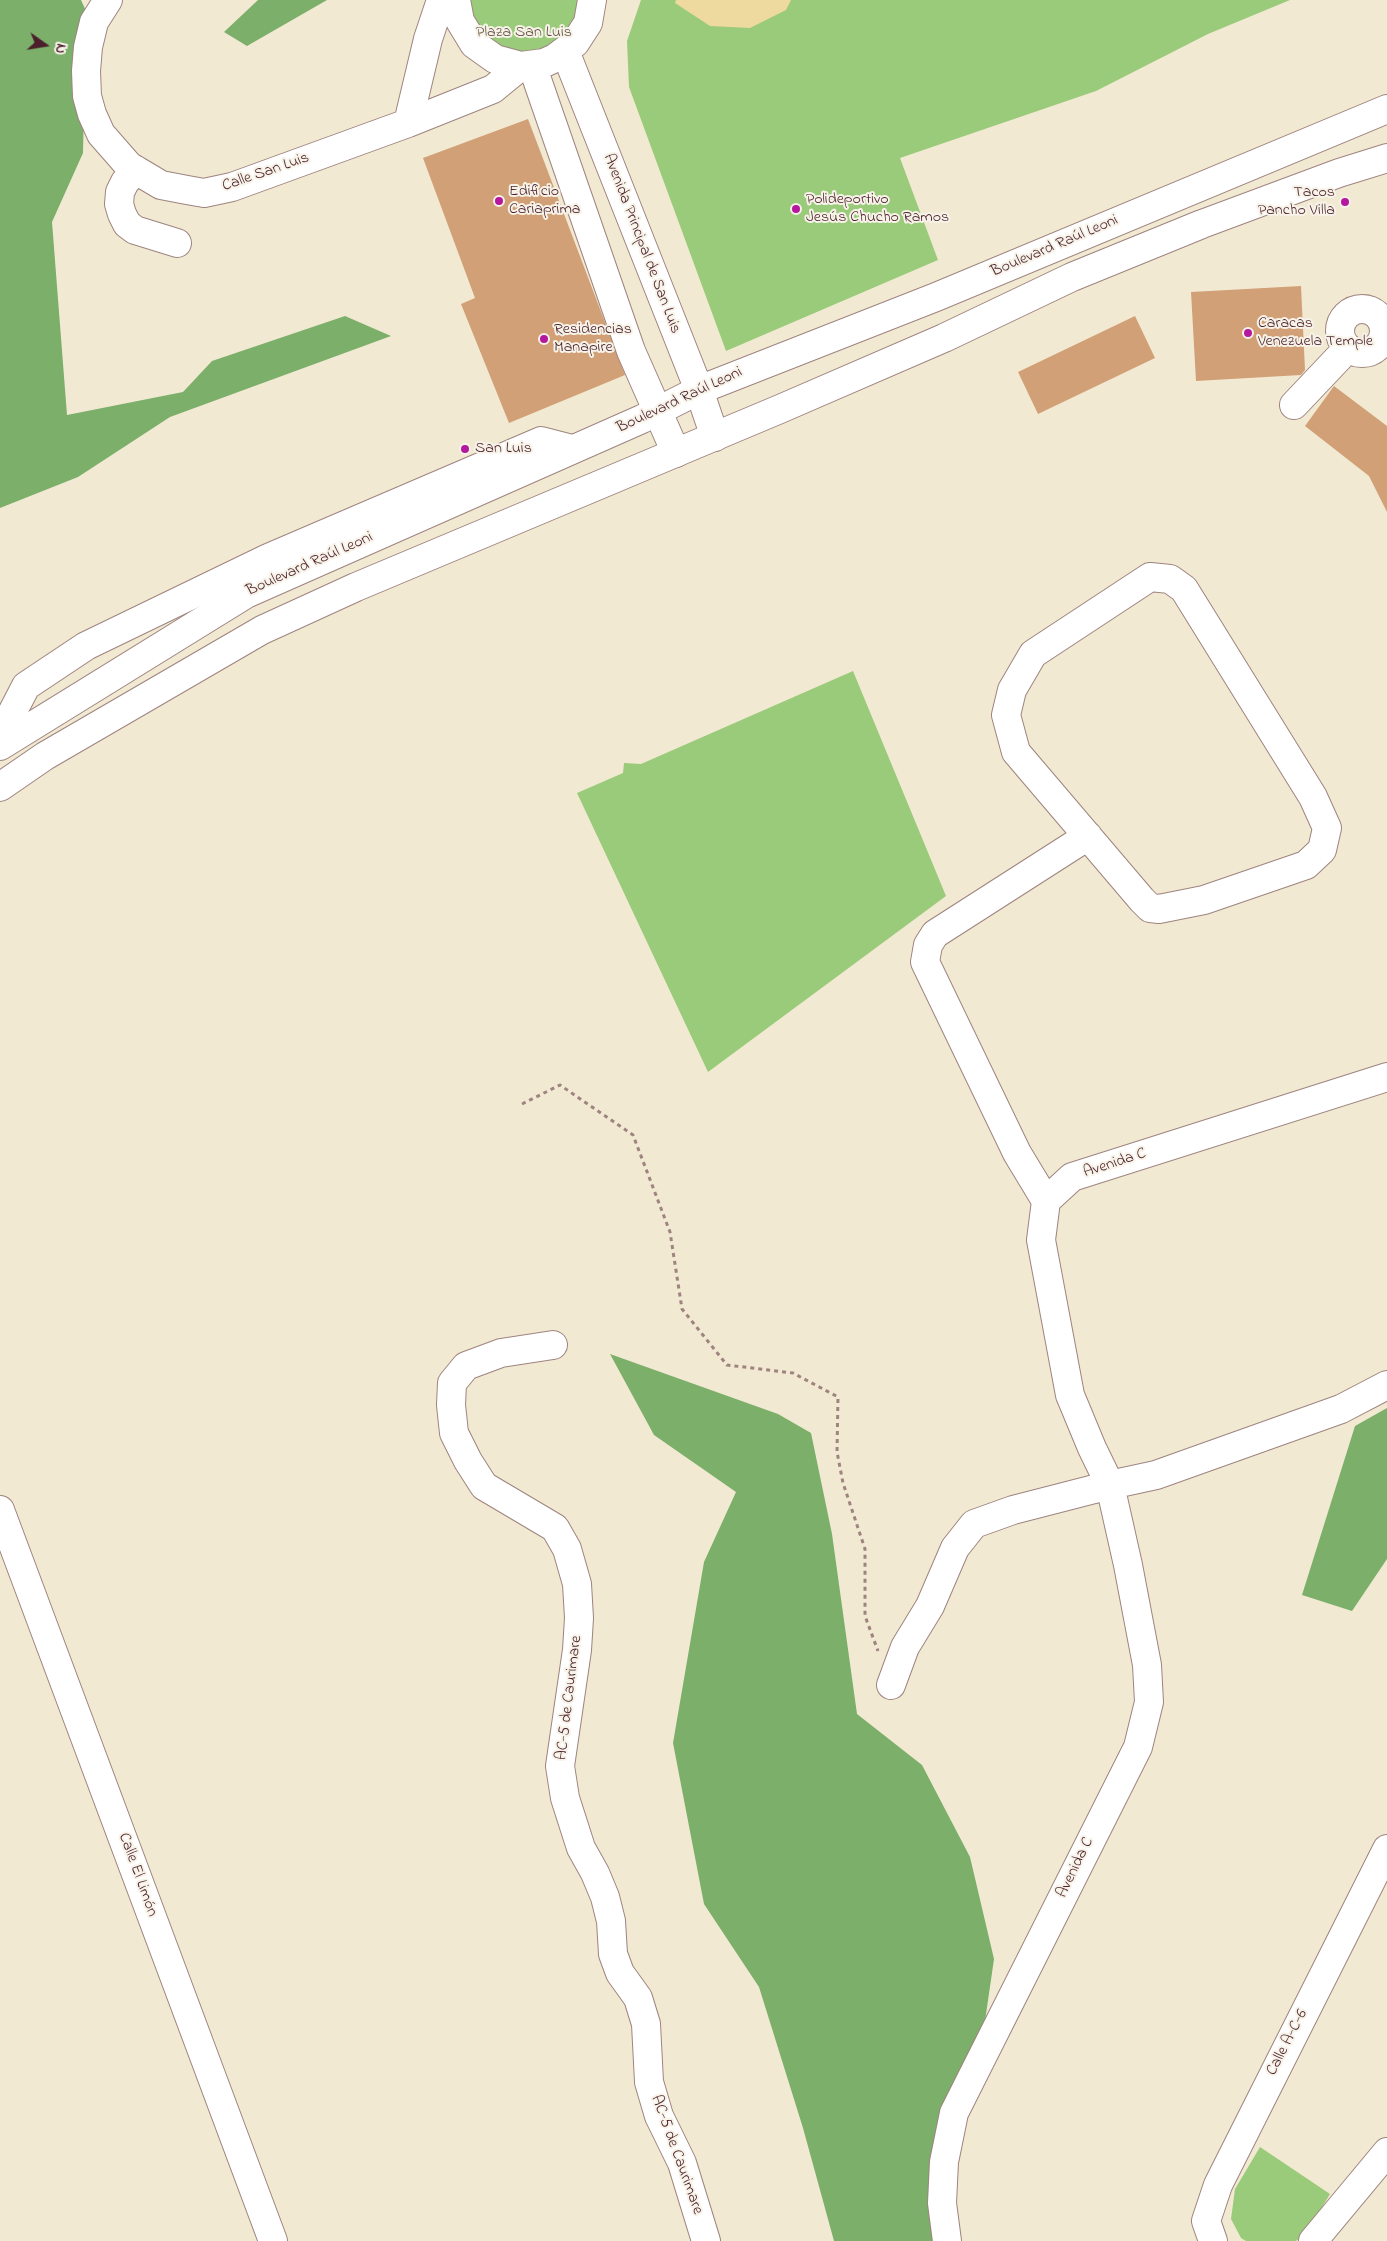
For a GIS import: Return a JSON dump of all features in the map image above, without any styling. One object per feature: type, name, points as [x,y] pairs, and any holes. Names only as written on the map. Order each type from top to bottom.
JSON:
[{"type":"street","name":"Calle San Luis","points":[[108,0],[94,22],[88,47],[86,71],[87,96],[101,134],[116,152],[136,170],[161,185],[204,193],[232,187],[408,123],[493,89],[527,66]]},
{"type":"street","points":[[408,123],[428,39],[441,0]]},
{"type":"street","points":[[456,0],[460,21],[474,44],[495,60],[527,66],[544,63],[565,51],[582,34],[594,4]]},
{"type":"street","name":"Avenida Principal de San Luis","points":[[565,51],[699,390],[715,437]]},
{"type":"street","points":[[527,66],[631,351],[676,453]]},
{"type":"street","name":"Boulevard Raúl Leoni","points":[[0,746],[246,594],[659,411],[699,390],[936,297],[1387,109]]},
{"type":"street","points":[[0,787],[45,756],[262,630],[356,587],[715,437],[944,338],[1072,277],[1202,224],[1339,173],[1387,158]]},
{"type":"street","points":[[136,170],[124,182],[120,192],[119,204],[122,214],[128,224],[135,230],[177,243]]},
{"type":"street","points":[[1358,310],[1379,311],[1383,332],[1382,354],[1362,353],[1348,348],[1340,336],[1340,329],[1346,316],[1358,310]]},
{"type":"street","points":[[1294,404],[1348,348]]},
{"type":"street","points":[[0,736],[26,686],[86,646],[268,558],[541,441],[572,449]]},
{"type":"street","points":[[1150,577],[1170,579],[1184,589],[1312,797],[1326,828],[1322,850],[1306,865],[1204,900],[1159,909],[1150,908],[1142,900],[1088,836],[1016,752],[1006,715],[1012,690],[1033,654],[1150,577]]},
{"type":"street","points":[[1046,1202],[1017,1153],[926,962],[928,945],[935,934],[1088,836]]},
{"type":"street","name":"Avenida C","points":[[947,2241],[942,2203],[944,2162],[954,2112],[1138,1747],[1149,1702],[1148,1665],[1110,1485],[1070,1395],[1041,1240],[1046,1202],[1072,1177],[1387,1077]]},
{"type":"street","name":"AC-5 de Caurimare","points":[[553,1345],[501,1353],[466,1366],[452,1383],[451,1405],[454,1433],[468,1461],[484,1486],[512,1504],[535,1514],[556,1528],[567,1549],[576,1584],[579,1618],[578,1650],[560,1766],[564,1798],[581,1848],[596,1873],[604,1897],[611,1921],[613,1954],[620,1973],[638,1998],[646,2024],[649,2082],[659,2116],[682,2164],[706,2241]]},
{"type":"street","points":[[890,1685],[905,1647],[930,1606],[954,1548],[974,1524],[1012,1510],[1156,1475],[1341,1409],[1387,1386]]},
{"type":"street","name":"Calle El Limón","points":[[0,1510],[273,2241]]},
{"type":"street","name":"Calle A-C-6","points":[[1213,2241],[1206,2221],[1218,2185],[1387,1849]]},
{"type":"street","points":[[1313,2241],[1387,2152]]},
{"type":"path","points":[[522,1104],[560,1084],[633,1135],[670,1232],[682,1309],[727,1365],[793,1373],[838,1397],[837,1452],[843,1483],[865,1549],[865,1616],[890,1685]]},
{"type":"green space","points":[[0,0],[81,0],[86,11],[83,153],[52,222],[67,415],[183,392],[212,361],[345,316],[391,336],[170,417],[78,477],[0,508]]},
{"type":"green space","points":[[258,0],[327,0],[247,46],[224,32]]},
{"type":"green space","name":"Plaza San Luis","points":[[456,0],[592,0],[582,34],[508,64]]},
{"type":"green space","name":"Polideportivo Jesús Chucho Ramos","points":[[641,0],[1290,0],[1208,34],[1096,91],[900,158],[938,260],[726,351],[629,87],[627,41]]},
{"type":"green space","points":[[853,671],[946,896],[708,1072],[577,793],[623,773],[624,763],[641,764]]},
{"type":"green space","points":[[610,1354],[778,1414],[811,1433],[832,1534],[857,1714],[922,1765],[970,1857],[994,1959],[984,2028],[951,2111],[943,2241],[834,2241],[803,2128],[759,1987],[704,1904],[673,1743],[704,1562],[736,1492],[654,1435]]},
{"type":"green space","points":[[1387,1408],[1387,1559],[1352,1611],[1302,1595],[1355,1426]]},
{"type":"green space","points":[[1260,2147],[1330,2194],[1307,2232],[1296,2241],[1246,2241],[1241,2238],[1231,2219],[1235,2189]]},
{"type":"sand","points":[[676,0],[791,0],[786,10],[750,28],[710,26],[675,3]]},
{"type":"building","points":[[528,119],[625,375],[509,423],[461,304],[475,298],[423,158]]},
{"type":"building","name":"Caracas Venezuela Temple","points":[[1301,286],[1305,370],[1301,375],[1196,381],[1191,292]]},
{"type":"building","points":[[1135,316],[1155,358],[1038,414],[1018,372]]},
{"type":"building","points":[[1334,386],[1387,426],[1387,512],[1369,476],[1305,426]]},
{"type":"place","name":"Edificio Cariaprima","points":[[499,201]]},
{"type":"place","name":"Tacos Pancho Villa","points":[[1345,202]]},
{"type":"place","name":"Polideportivo Jesús Chucho Ramos","points":[[796,209]]},
{"type":"place","name":"Caracas Venezuela Temple","points":[[1248,333]]},
{"type":"place","name":"Residencias Manapire","points":[[544,339]]},
{"type":"place","name":"San Luis","points":[[465,449]]}]
